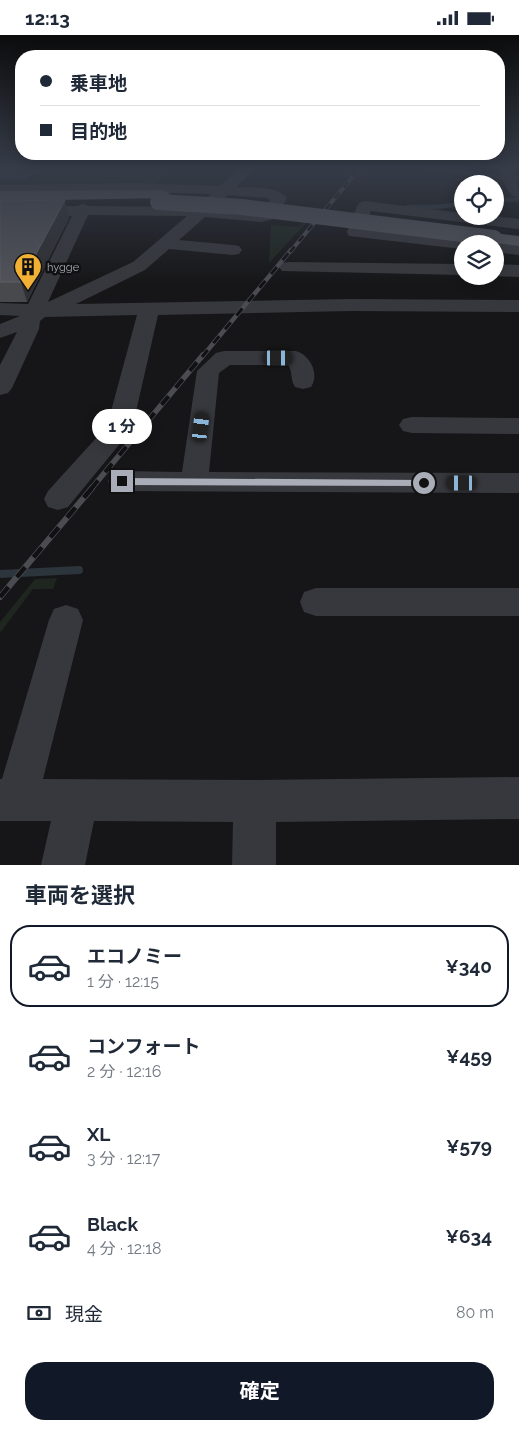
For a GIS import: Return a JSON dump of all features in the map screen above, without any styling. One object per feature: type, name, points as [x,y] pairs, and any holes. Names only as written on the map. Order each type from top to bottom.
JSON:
[{"type":"main road","points":[[241,207],[497,226],[519,232]]},
{"type":"main road","points":[[497,226],[519,241]]},
{"type":"street","points":[[0,332],[139,266],[207,207]]},
{"type":"street","points":[[0,212],[83,209],[201,212],[261,217],[268,216],[274,207]]},
{"type":"street","points":[[365,207],[355,232],[454,243]]},
{"type":"street","points":[[377,207],[454,211]]},
{"type":"street","points":[[497,226],[511,207]]},
{"type":"street","points":[[0,388],[83,209]]},
{"type":"street","points":[[497,226],[519,224]]},
{"type":"street","points":[[497,226],[519,250]]},
{"type":"street","points":[[166,244],[233,250]]},
{"type":"street","points":[[288,267],[454,270]]},
{"type":"street","points":[[504,271],[519,271]]},
{"type":"street","points":[[0,309],[35,315],[149,309],[351,305],[519,306]]},
{"type":"street","points":[[58,499],[119,429],[149,309]]},
{"type":"street","points":[[194,482],[208,371],[224,358],[296,358],[297,362],[302,366],[304,382]]},
{"type":"street","points":[[412,425],[519,426]]},
{"type":"street","points":[[122,481],[519,483]]},
{"type":"street","points":[[316,602],[519,602]]},
{"type":"street","points":[[66,620],[8,799],[255,801],[519,798]]},
{"type":"street","points":[[63,865],[77,799]]},
{"type":"street","points":[[254,865],[255,801]]},
{"type":"shaded area","points":[[306,223],[269,263],[271,225],[299,227]]},
{"type":"shaded area","points":[[57,578],[53,589],[33,589],[0,633],[0,622],[35,579]]},
{"type":"building","points":[[0,207],[61,207],[21,282],[0,282]]},
{"type":"waterway","points":[[408,207],[438,207]]},
{"type":"waterway","points":[[0,574],[79,570]]},
{"type":"railway","points":[[290,252],[328,207]]},
{"type":"railway","points":[[202,357],[291,250]]},
{"type":"railway","points":[[91,489],[203,355]]},
{"type":"railway","points":[[0,597],[92,488]]},
{"type":"place","name":"hygge","points":[[28,291]]},
{"type":"route","points":[[122,481],[424,483]]}]
